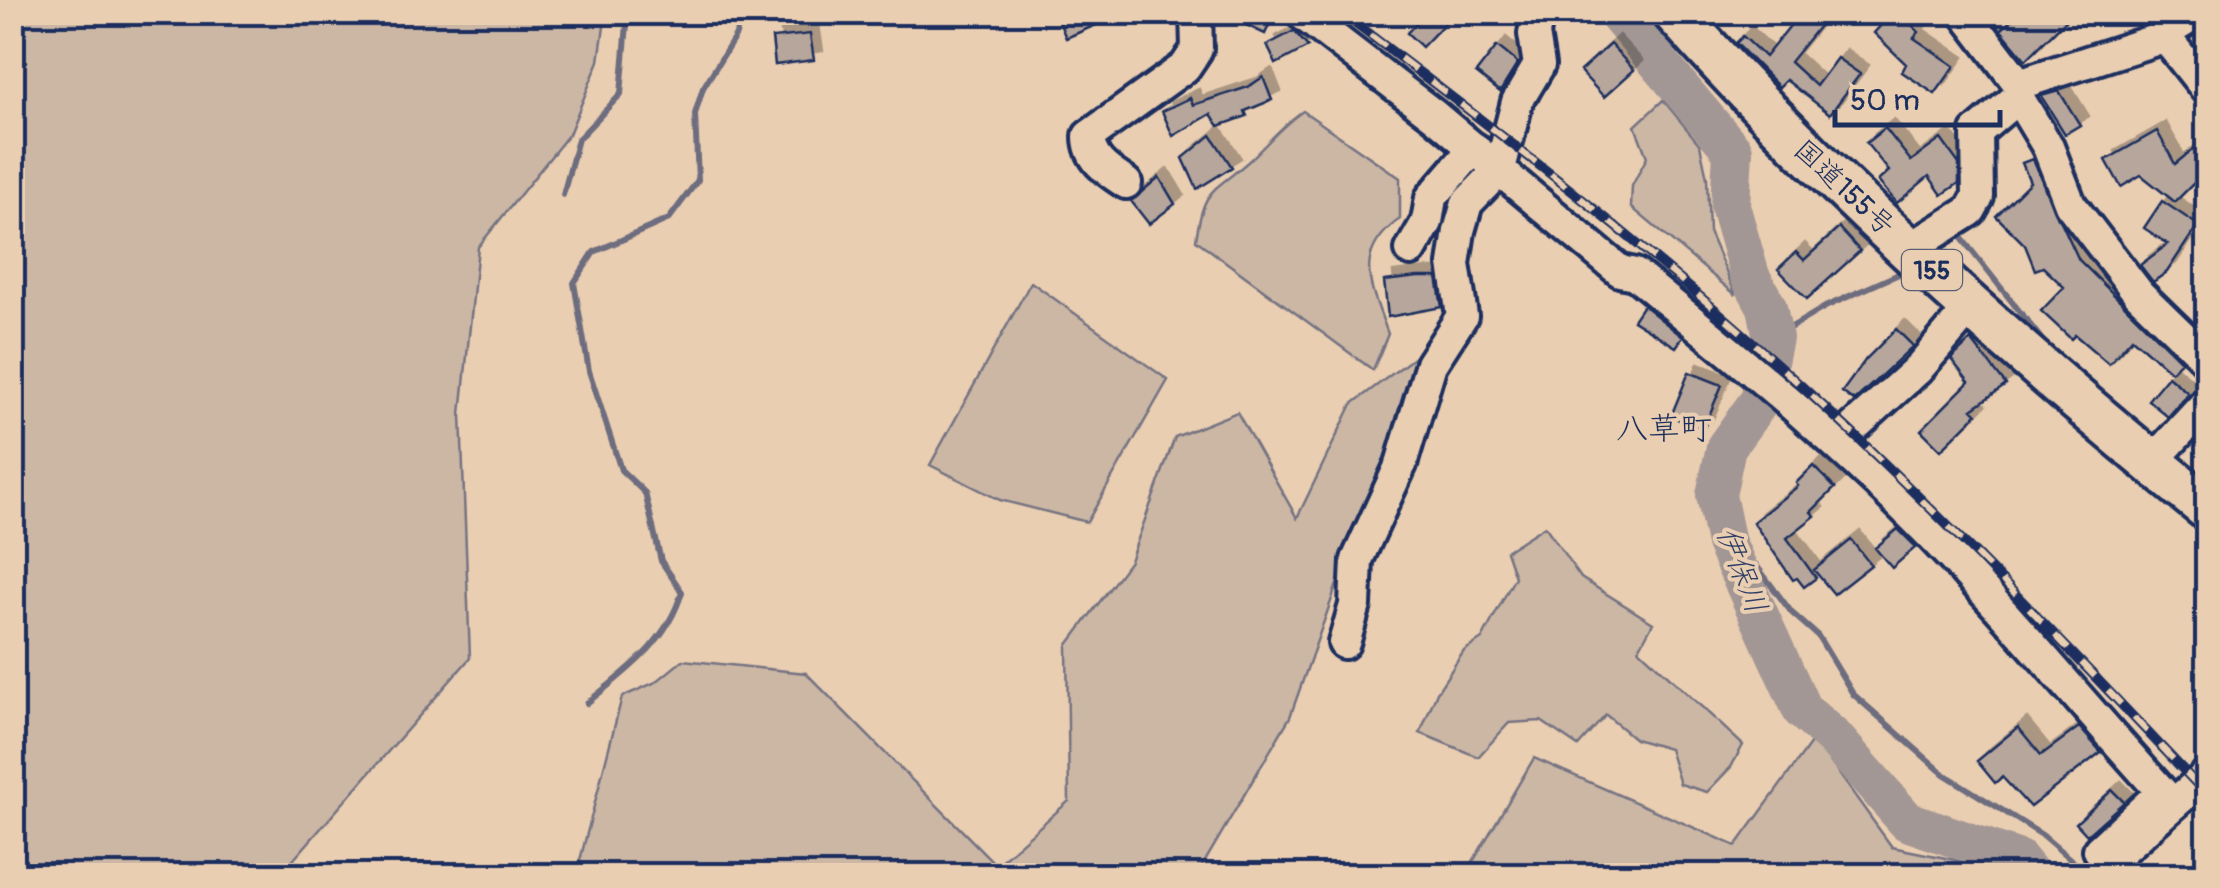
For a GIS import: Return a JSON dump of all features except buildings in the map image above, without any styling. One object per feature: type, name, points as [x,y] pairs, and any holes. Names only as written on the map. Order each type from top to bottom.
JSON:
[{"type":"highway","name":"国道155号","points":[[1674,12],[1764,111],[1971,307],[2161,452],[2208,509]]},
{"type":"street","points":[[1126,183],[1102,168],[1089,148],[1088,136],[1185,67],[1197,49],[1196,12]]},
{"type":"street","points":[[1300,12],[1500,169],[1620,271],[1635,274],[1768,383],[1836,443],[1949,554],[2162,792],[2099,850],[2110,860],[2208,774]]},
{"type":"street","points":[[1344,643],[1355,605],[1357,560],[1400,464],[1431,364],[1462,316],[1454,264],[1467,203],[1500,169],[1517,102],[1539,65],[1534,34],[1538,12]]},
{"type":"street","points":[[1964,12],[2018,90],[2048,147],[2070,204],[2139,294],[2208,361]]},
{"type":"street","points":[[1911,248],[1970,211],[1978,197],[1977,132],[2018,90],[2152,41],[2199,12]]},
{"type":"street","points":[[2162,33],[2208,90]]},
{"type":"street","points":[[1411,250],[1427,222],[1431,198],[1474,148]]},
{"type":"street","points":[[1836,443],[1918,370],[1971,307]]},
{"type":"street","points":[[2161,452],[2208,400]]},
{"type":"shaded area","points":[[12,13],[606,13],[599,61],[569,134],[478,247],[461,414],[470,658],[280,875],[13,875]]},
{"type":"shaded area","points":[[1663,100],[1700,145],[1707,178],[1709,232],[1736,295],[1631,207],[1632,186],[1647,157],[1635,126]]},
{"type":"shaded area","points":[[1303,111],[1400,178],[1400,219],[1375,245],[1370,258],[1371,286],[1388,334],[1373,370],[1196,240],[1203,208],[1213,191]]},
{"type":"shaded area","points":[[1031,282],[1168,380],[1087,522],[1000,500],[930,465]]},
{"type":"shaded area","points":[[1432,344],[1384,479],[1352,542],[1290,717],[1197,875],[576,876],[622,697],[656,682],[683,660],[806,673],[996,865],[1069,801],[1067,646],[1130,561],[1175,437],[1237,412],[1297,518],[1352,404]]},
{"type":"shaded area","points":[[1545,526],[1581,578],[1653,623],[1639,649],[1743,745],[1731,767],[1707,792],[1680,784],[1669,749],[1635,739],[1606,715],[1578,746],[1541,721],[1509,723],[1478,757],[1420,733],[1437,692],[1464,651],[1482,639],[1515,577],[1506,551]]},
{"type":"shaded area","points":[[1814,739],[1892,847],[1985,866],[1994,875],[1465,875],[1534,758],[1736,846]]},
{"type":"waterway","points":[[563,195],[578,139],[621,94],[628,12]]},
{"type":"waterway","points":[[587,703],[655,641],[682,592],[661,561],[645,493],[621,470],[589,371],[574,283],[594,252],[669,219],[698,180],[695,114],[703,88],[736,35],[740,12]]},
{"type":"waterway","name":"伊保川","points":[[1616,12],[1733,151],[1730,206],[1750,276],[1767,307],[1773,338],[1760,400],[1726,447],[1716,495],[1726,543],[1802,710],[1834,738],[1907,821],[2019,860],[2032,876]]},
{"type":"waterway","points":[[1957,232],[2050,350]]},
{"type":"waterway","points":[[1773,338],[1825,307],[1901,273]]},
{"type":"waterway","points":[[1756,565],[1792,613],[1818,636],[1853,694],[1944,774],[2042,835],[2090,876]]},
{"type":"railway","points":[[1340,12],[1624,233],[1787,373],[1949,527],[2208,796]]},
{"type":"district","name":"八草町","points":[[1664,428]]}]
